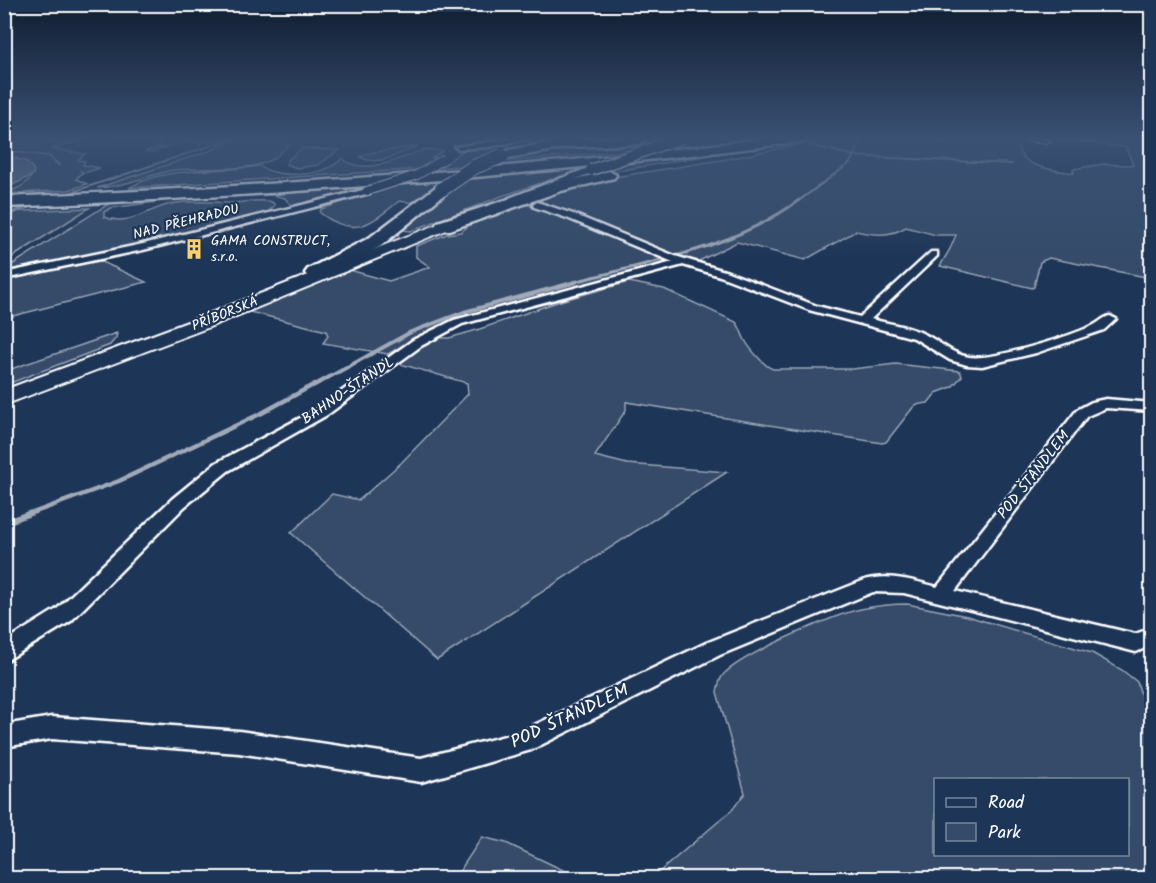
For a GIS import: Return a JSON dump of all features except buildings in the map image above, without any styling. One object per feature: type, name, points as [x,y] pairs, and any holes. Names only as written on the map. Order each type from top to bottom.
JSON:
[{"type":"highway","points":[[4,198],[135,194],[336,178]]},
{"type":"highway","points":[[4,202],[377,178]]},
{"type":"highway","points":[[315,273],[375,242],[457,178]]},
{"type":"highway","points":[[444,226],[581,181],[596,178]]},
{"type":"main road","name":"PŘÍBORSKÁ","points":[[4,391],[569,178]]},
{"type":"main road","name":"PŘÍBORSKÁ","points":[[4,398],[168,337],[444,226]]},
{"type":"street","name":"NAD PŘEHRADOU","points":[[4,276],[143,247],[368,191],[407,178]]},
{"type":"street","points":[[537,205],[673,258],[724,274],[813,308],[918,335],[954,357],[982,362],[1032,350],[1100,327],[1110,318]]},
{"type":"street","points":[[863,320],[934,254]]},
{"type":"street","name":"BAHNO-ŠTANDL","points":[[4,653],[64,615],[178,503],[222,467],[322,412],[417,343],[458,322],[673,258]]},
{"type":"street","name":"POD ŠTANDLEM","points":[[940,595],[1082,413],[1090,406],[1110,403],[1152,407]]},
{"type":"street","name":"POD ŠTANDLEM","points":[[4,736],[52,728],[239,742],[421,770],[523,741],[713,649],[872,585],[904,586],[1136,643],[1152,636]]},
{"type":"green space","points":[[77,178],[87,184],[69,190],[5,194],[26,183],[29,179]]},
{"type":"green space","points":[[127,178],[142,178],[117,185],[97,188]]},
{"type":"green space","points":[[153,178],[280,178],[129,188]]},
{"type":"green space","points":[[443,178],[414,203],[399,201],[370,222],[362,225],[353,227],[343,225],[320,213],[321,209],[412,180]]},
{"type":"green space","points":[[465,178],[555,178],[411,231],[402,230]]},
{"type":"green space","points":[[1151,178],[1151,278],[1049,258],[1040,262],[1032,288],[940,266],[956,235],[936,235],[906,227],[882,234],[856,231],[805,260],[737,242],[695,263],[673,257],[609,228],[543,204],[542,201],[529,200],[602,179]]},
{"type":"green space","points":[[385,183],[296,205],[290,204],[285,198],[273,195],[179,199],[111,208],[104,212],[104,217],[121,220],[130,219],[163,206],[186,202],[230,203],[262,200],[275,205],[269,211],[132,247],[5,273],[5,269],[113,201]]},
{"type":"green space","points":[[525,204],[582,222],[667,259],[663,264],[477,313],[433,328],[388,354],[323,343],[328,336],[326,331],[242,310],[346,269],[389,281],[430,267],[416,257],[416,246],[447,234],[461,232],[474,223]]},
{"type":"green space","points":[[89,208],[11,258],[5,261],[5,212]]},
{"type":"green space","points":[[98,260],[146,282],[5,318],[5,280]]},
{"type":"green space","points":[[629,282],[664,289],[736,322],[754,352],[773,369],[852,369],[896,364],[960,371],[962,376],[952,387],[936,393],[928,403],[915,405],[886,442],[882,443],[626,402],[626,410],[595,456],[627,464],[727,472],[437,660],[291,533],[332,494],[359,500],[401,463],[468,394],[467,383],[397,363],[435,338],[449,338],[560,301]]},
{"type":"green space","points":[[117,333],[110,345],[5,385],[5,371]]},
{"type":"green space","points":[[907,604],[967,616],[1092,653],[1122,670],[1137,682],[1142,698],[1151,671],[1151,878],[652,878],[732,810],[745,793],[717,692],[723,675],[748,657],[788,637],[848,613],[884,605]]},
{"type":"green space","points":[[482,837],[506,843],[580,878],[455,878]]},
{"type":"shaded area","points":[[5,178],[27,178],[5,189]]},
{"type":"waterway","points":[[60,196],[113,178]]},
{"type":"waterway","points":[[797,202],[829,178]]},
{"type":"waterway","points":[[571,283],[690,252],[719,242],[774,217],[799,200]]},
{"type":"waterway","points":[[4,216],[35,204]]},
{"type":"waterway","points":[[313,386],[411,332],[464,312],[576,282]]},
{"type":"waterway","points":[[27,515],[119,481],[262,413],[315,384]]},
{"type":"waterway","points":[[4,523],[31,513]]},
{"type":"place","name":"GAMA CONSTRUCT, s.r.o.","points":[[194,249]]}]
